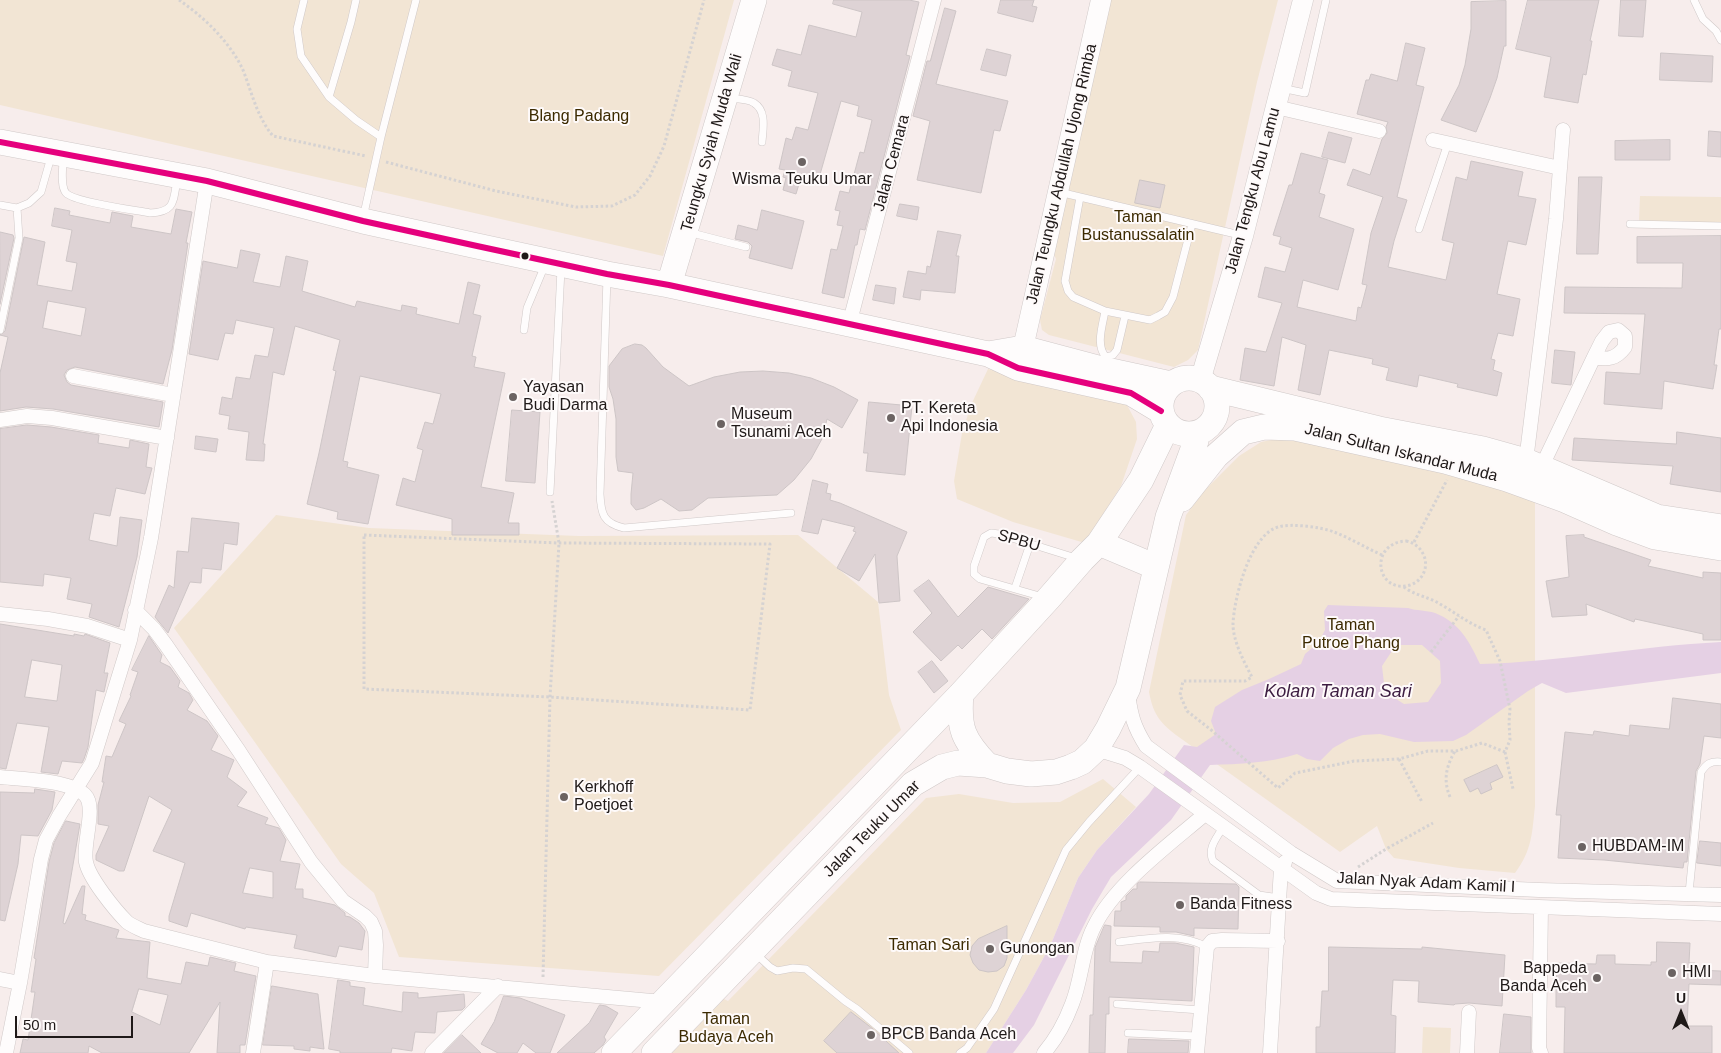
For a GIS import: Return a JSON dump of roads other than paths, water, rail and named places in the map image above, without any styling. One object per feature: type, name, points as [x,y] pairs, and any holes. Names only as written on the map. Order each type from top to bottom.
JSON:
[{"type":"highway","name":"Teungku Syiah Muda Wali","points":[[669,285],[754,0]]},
{"type":"highway","points":[[0,142],[207,181],[363,220],[607,274],[669,285],[988,354],[1020,358],[1104,363],[1171,384]]},
{"type":"highway","points":[[1020,358],[1131,393],[1183,434],[1200,433],[1209,427],[1215,418],[1218,408],[1216,397],[1205,384],[1183,379],[1171,384],[1164,394],[1161,403],[1164,418]]},
{"type":"highway","name":"Jalan Sultan Iskandar Muda","points":[[1205,384],[1379,428],[1482,449],[1534,464],[1658,517],[1721,526]]},
{"type":"highway","name":"Jalan Teuku Umar","points":[[614,1053],[961,694],[1082,560],[1100,543],[1141,480],[1164,418]]},
{"type":"highway","name":"Jalan Sultan Iskandar Muda","points":[[1168,517],[1216,456],[1243,432],[1264,427],[1295,428],[1445,461],[1507,479],[1565,500],[1617,524],[1655,538],[1721,548]]},
{"type":"highway","name":"Jalan Teuku Umar","points":[[654,1053],[913,784],[942,767],[958,763],[987,765],[1007,771],[1031,774],[1056,772],[1076,764],[1096,749],[1128,688],[1168,517],[1196,441]]},
{"type":"highway","points":[[1100,543],[1156,567]]},
{"type":"highway","points":[[961,694],[959,716],[963,732],[973,750],[987,765]]},
{"type":"street","name":"Jalan Cemara","points":[[850,325],[934,0]]},
{"type":"street","name":"Jalan Teungku Abdullah Ujong Rimba","points":[[1020,358],[1101,0]]},
{"type":"street","name":"Jalan Tengku Abu Lamu","points":[[1205,384],[1303,0]]},
{"type":"street","points":[[1278,98],[1379,131]]},
{"type":"street","points":[[1534,464],[1563,130]]},
{"type":"street","points":[[1433,140],[1560,168]]},
{"type":"street","points":[[6,1053],[46,840],[75,788],[92,763],[99,746],[130,640],[151,538],[207,181]]},
{"type":"street","points":[[1534,464],[1594,357]]},
{"type":"street","points":[[73,376],[173,395]]},
{"type":"street","points":[[0,420],[27,416],[52,418],[167,438]]},
{"type":"street","points":[[135,610],[154,629],[166,645],[240,751],[274,806],[327,883],[343,901],[371,922],[375,931],[375,976]]},
{"type":"street","points":[[0,614],[48,619],[87,626],[130,640]]},
{"type":"street","name":"Jalan Nyak Adam Kamil I","points":[[1128,688],[1131,716],[1137,732],[1146,746],[1291,853],[1337,881],[1539,890],[1721,894]]},
{"type":"street","name":"Jalan Nyak Adam Kamil I","points":[[1096,749],[1125,758],[1140,767],[1316,893],[1331,899],[1721,914]]},
{"type":"street","points":[[0,777],[52,782],[75,788],[87,797],[90,803],[85,850],[89,874],[128,922],[144,932],[267,962],[375,976],[663,1002]]},
{"type":"street","points":[[1044,1053],[1062,1026],[1073,1003],[1094,925],[1114,898],[1137,873],[1205,814]]},
{"type":"street","points":[[1270,1053],[1281,868],[1291,853]]},
{"type":"street","points":[[1540,1053],[1541,908]]},
{"type":"street","points":[[1197,1053],[1207,947],[1212,941],[1222,940],[1278,941]]},
{"type":"street","points":[[253,1053],[267,962]]},
{"type":"street","points":[[0,979],[20,983]]},
{"type":"street","points":[[432,1053],[498,986]]},
{"type":"street","points":[[1467,1053],[1468,1012]]},
{"type":"lane","points":[[304,0],[297,29],[301,56],[329,96],[356,120],[381,137]]},
{"type":"lane","points":[[329,96],[352,22],[356,0]]},
{"type":"lane","points":[[363,220],[381,137],[416,0]]},
{"type":"lane","points":[[1278,98],[1305,93],[1326,0]]},
{"type":"lane","points":[[1694,0],[1704,19],[1716,31],[1721,40]]},
{"type":"lane","points":[[725,97],[754,102],[762,112],[762,142]]},
{"type":"lane","points":[[1419,229],[1448,143]]},
{"type":"lane","points":[[58,153],[65,192],[70,196],[90,202],[150,213],[167,210],[173,200],[178,176]]},
{"type":"lane","points":[[0,205],[17,208],[29,203],[41,192],[58,153]]},
{"type":"lane","points":[[1058,192],[1243,236]]},
{"type":"lane","points":[[1080,197],[1065,282],[1068,290],[1073,297],[1105,311],[1125,316],[1150,320],[1165,312],[1169,307],[1192,224]]},
{"type":"lane","points":[[0,330],[19,238],[17,208]]},
{"type":"lane","points":[[1630,224],[1721,226]]},
{"type":"lane","points":[[686,231],[746,247]]},
{"type":"lane","points":[[524,330],[527,308],[554,262]]},
{"type":"lane","points":[[550,492],[554,262]]},
{"type":"lane","points":[[607,274],[600,494],[601,507],[606,519],[612,525],[624,528],[791,513]]},
{"type":"lane","points":[[1104,363],[1100,336],[1105,311]]},
{"type":"lane","points":[[1104,363],[1117,350],[1125,316]]},
{"type":"lane","name":"SPBU","points":[[1049,598],[980,579],[974,574],[974,566],[984,537],[991,533],[999,534],[1082,560]]},
{"type":"lane","points":[[1015,588],[1030,544]]},
{"type":"lane","points":[[1689,893],[1701,772],[1705,765],[1711,761],[1721,762]]},
{"type":"lane","points":[[960,1053],[967,1048],[994,1009],[1066,850],[1140,767]]},
{"type":"lane","points":[[1223,827],[1210,849],[1213,861],[1259,895],[1279,898]]},
{"type":"lane","points":[[1119,942],[1172,937],[1191,940],[1207,947]]},
{"type":"lane","points":[[753,952],[770,967],[778,971],[793,968],[806,969],[909,1053]]},
{"type":"lane","points":[[1117,1004],[1200,1010]]},
{"type":"lane","points":[[1128,1033],[1198,1036]]},
{"type":"water","name":"Kolam Taman Sari","points":[[1328,605],[1408,608],[1435,613],[1457,627],[1468,640],[1480,664],[1510,663],[1721,642],[1721,673],[1566,693],[1542,683],[1466,735],[1453,741],[1414,742],[1380,734],[1363,735],[1349,739],[1333,748],[1320,761],[1307,759],[1297,754],[1265,761],[1210,765],[1171,820],[1111,877],[1092,909],[1034,1025],[1013,1053],[986,1053],[1026,990],[1051,944],[1078,878],[1097,850],[1149,794],[1184,745],[1197,747],[1216,734],[1211,721],[1215,707],[1242,690],[1301,664],[1305,654],[1318,643],[1325,630],[1324,611]],"holes":[[[1396,645],[1422,645],[1440,661],[1441,683],[1428,702],[1404,704],[1385,692],[1382,666]]]},
{"type":"place","name":"Wisma Teuku Umar","points":[[802,162]]},
{"type":"place","name":"Yayasan Budi Darma","points":[[513,397]]},
{"type":"place","name":"PT. Kereta Api Indonesia","points":[[891,418]]},
{"type":"place","name":"Museum Tsunami Aceh","points":[[721,424]]},
{"type":"place","name":"Kerkhoff Poetjoet","points":[[564,797]]},
{"type":"place","name":"HUBDAM-IM","points":[[1582,847]]},
{"type":"place","name":"Banda Fitness","points":[[1180,905]]},
{"type":"place","name":"Gunongan","points":[[990,949]]},
{"type":"place","name":"HMI","points":[[1672,973]]},
{"type":"place","name":"Bappeda Banda Aceh","points":[[1597,978]]},
{"type":"place","name":"BPCB Banda Aceh","points":[[871,1035]]},
{"type":"park label","name":"Blang Padang","points":[[579,117]]},
{"type":"park label","name":"Taman Bustanussalatin","points":[[1138,227]]},
{"type":"park label","name":"Taman Putroe Phang","points":[[1351,635]]},
{"type":"park label","name":"Taman Sari","points":[[929,946]]},
{"type":"park label","name":"Taman Budaya Aceh","points":[[726,1029]]}]
